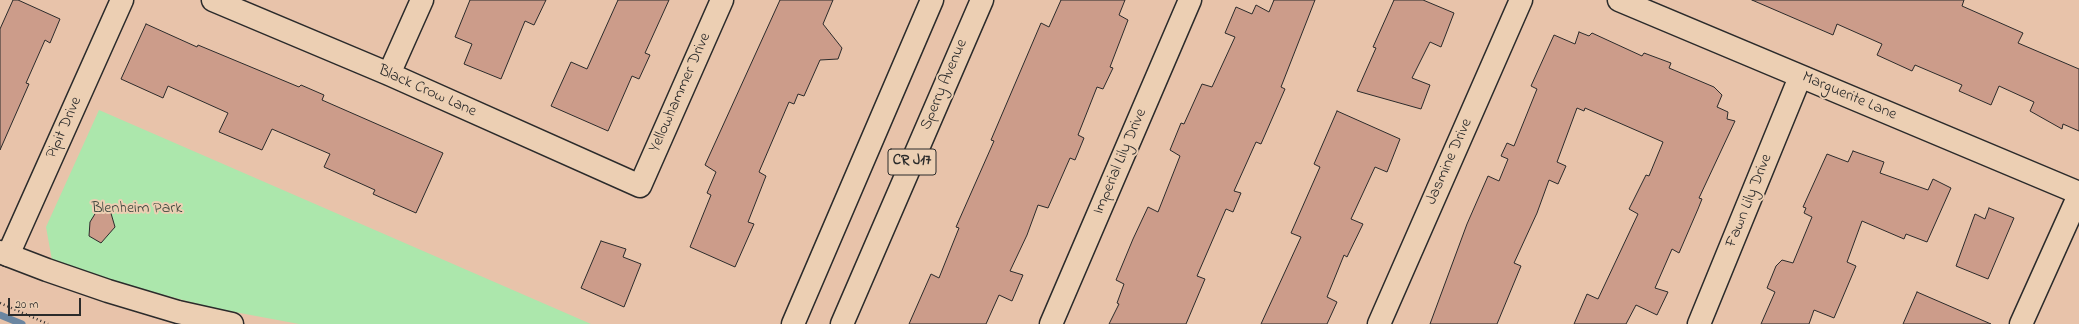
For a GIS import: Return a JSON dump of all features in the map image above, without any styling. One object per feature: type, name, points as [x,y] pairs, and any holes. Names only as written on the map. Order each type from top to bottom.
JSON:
[{"type":"street","name":"Pipit Drive","points":[[4,254],[122,0]]},
{"type":"street","name":"Black Crow Lane","points":[[213,0],[389,74],[640,186]]},
{"type":"street","points":[[389,74],[422,0]]},
{"type":"street","name":"Yellowhammer Drive","points":[[640,186],[722,0]]},
{"type":"street","name":"CR J17","points":[[793,324],[932,0]]},
{"type":"street","name":"Sperry Avenue","points":[[842,324],[982,0]]},
{"type":"street","name":"Imperial Lily Drive","points":[[1051,324],[1190,0]]},
{"type":"street","name":"Jasmine Drive","points":[[1379,324],[1521,0]]},
{"type":"street","name":"Marguerite Lane","points":[[1620,0],[2079,194]]},
{"type":"street","name":"Fawn Lily Drive","points":[[1699,324],[1800,77]]},
{"type":"street","points":[[2021,324],[2079,194]]},
{"type":"street","points":[[4,254],[47,270],[178,312],[232,324]]},
{"type":"path","points":[[0,303],[48,324]]},
{"type":"green space","name":"Blenheim Park","points":[[99,110],[591,324],[299,324],[213,308],[111,281],[52,260],[46,227]]},
{"type":"building","points":[[13,0],[18,0],[60,19],[50,43],[45,40],[26,83],[29,84],[0,150],[0,29]]},
{"type":"building","points":[[470,0],[546,0],[534,25],[525,21],[501,79],[464,64],[472,44],[455,37]]},
{"type":"building","points":[[618,0],[669,0],[645,53],[650,55],[639,79],[632,76],[608,131],[551,106],[571,62],[587,69]]},
{"type":"building","points":[[780,0],[833,0],[823,24],[842,48],[838,59],[820,60],[804,96],[798,94],[794,104],[789,102],[759,172],[766,176],[748,222],[754,224],[735,267],[690,247],[711,195],[707,193],[716,172],[705,165]]},
{"type":"building","points":[[1061,0],[1125,0],[1119,15],[1128,20],[1110,67],[1113,68],[1103,89],[1097,87],[1078,135],[1084,138],[1075,160],[1070,158],[1048,208],[1038,205],[1027,235],[1010,271],[1023,275],[1012,301],[999,295],[986,324],[909,324],[931,274],[939,278],[959,228],[956,227],[994,141],[991,140],[1041,23],[1049,27]]},
{"type":"building","points":[[1274,0],[1315,0],[1281,87],[1285,89],[1261,144],[1256,142],[1234,191],[1241,193],[1233,212],[1226,209],[1197,276],[1205,279],[1186,324],[1109,324],[1119,304],[1117,303],[1124,284],[1116,280],[1133,239],[1148,207],[1158,212],[1180,156],[1170,150],[1181,123],[1184,124],[1202,84],[1212,87],[1235,37],[1225,33],[1236,7],[1252,14],[1256,5],[1269,12]]},
{"type":"building","points":[[1394,0],[1423,0],[1454,13],[1441,47],[1430,42],[1412,78],[1430,85],[1421,109],[1357,91],[1376,48],[1373,47]]},
{"type":"building","points":[[1752,0],[1964,0],[1962,6],[2023,33],[2018,43],[2079,69],[2079,131],[2063,124],[2062,129],[2030,111],[2034,102],[1999,86],[1991,105],[1959,91],[1962,85],[1915,65],[1912,71],[1877,55],[1882,44],[1837,24],[1833,35]]},
{"type":"building","points":[[146,24],[197,47],[198,45],[299,87],[301,85],[324,95],[322,100],[443,153],[416,213],[373,194],[375,190],[324,167],[330,154],[272,129],[262,150],[219,132],[228,113],[168,86],[163,98],[121,79]]},
{"type":"building","points":[[1579,32],[1589,36],[1592,33],[1642,56],[1644,53],[1671,63],[1669,68],[1714,87],[1722,95],[1717,107],[1728,112],[1727,119],[1735,121],[1699,198],[1702,199],[1679,253],[1672,249],[1655,288],[1668,292],[1657,315],[1636,305],[1626,324],[1574,324],[1587,294],[1598,299],[1638,214],[1629,209],[1646,175],[1649,176],[1663,142],[1585,108],[1584,111],[1577,108],[1557,162],[1566,166],[1558,184],[1549,180],[1537,213],[1514,263],[1521,266],[1497,324],[1430,324],[1467,224],[1488,176],[1499,181],[1508,159],[1501,156],[1507,143],[1514,146],[1537,89],[1531,86],[1554,35],[1575,44]]},
{"type":"building","points":[[1337,111],[1400,139],[1387,172],[1375,167],[1351,219],[1363,224],[1347,257],[1344,255],[1327,297],[1337,302],[1327,324],[1261,324],[1301,237],[1291,233],[1320,167],[1314,164]]},
{"type":"building","points":[[1853,151],[1884,162],[1880,173],[1928,190],[1933,179],[1951,188],[1927,242],[1906,234],[1904,239],[1862,221],[1847,262],[1856,266],[1834,318],[1814,310],[1809,324],[1761,324],[1775,292],[1767,288],[1776,266],[1782,260],[1793,263],[1812,217],[1804,213],[1806,208],[1803,207],[1827,154],[1848,162]]},
{"type":"building","points":[[1989,208],[2014,218],[1988,279],[1956,266],[1975,214],[1985,219]]},
{"type":"building","points":[[98,209],[110,210],[115,227],[101,243],[89,236],[90,222]]},
{"type":"building","points":[[601,241],[626,249],[623,257],[641,264],[624,307],[581,288]]},
{"type":"building","points":[[1917,292],[1991,324],[1903,324]]},
{"type":"waterway","points":[[0,315],[22,324]]}]
